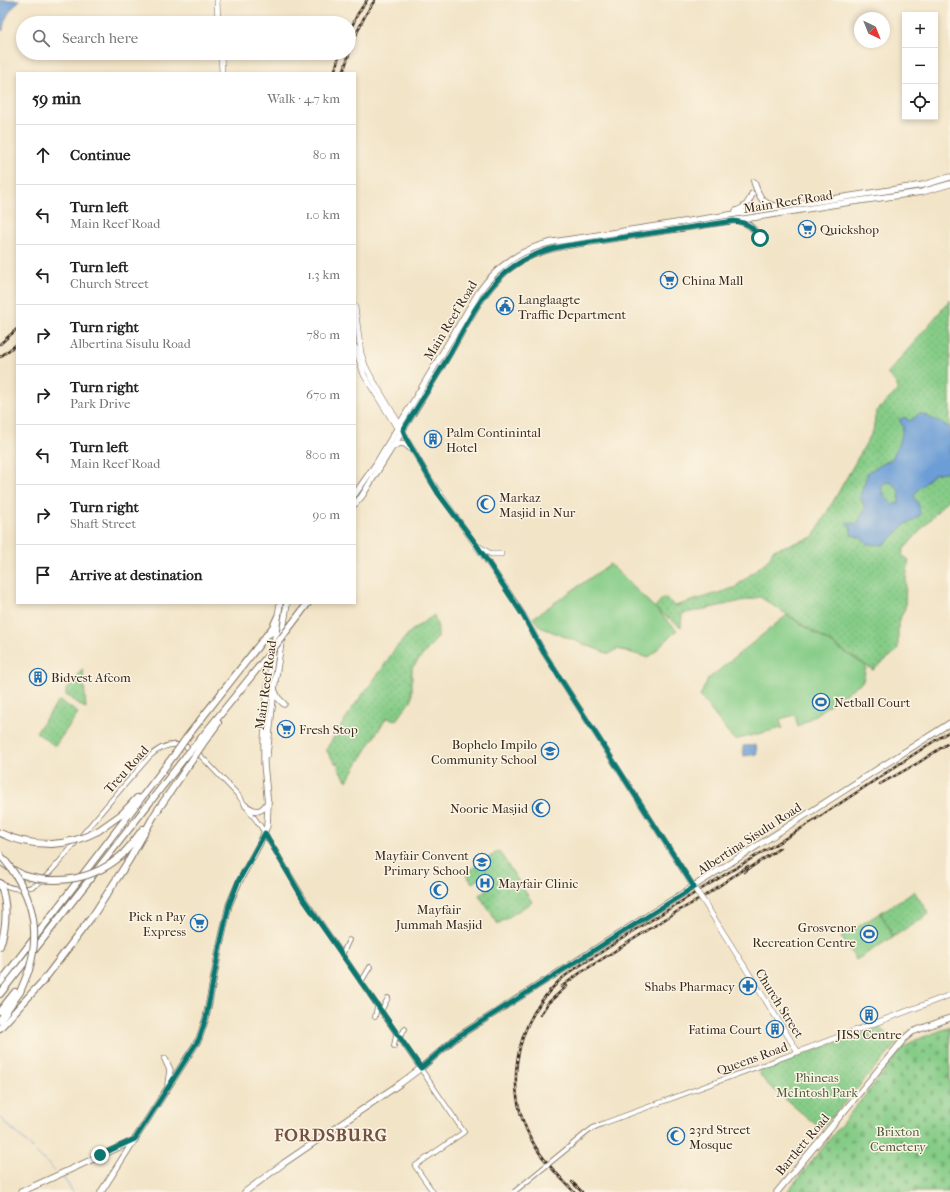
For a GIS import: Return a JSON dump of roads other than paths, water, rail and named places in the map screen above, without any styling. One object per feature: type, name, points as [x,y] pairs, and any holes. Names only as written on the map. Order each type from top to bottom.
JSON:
[{"type":"highway","points":[[0,994],[189,758],[307,604]]},
{"type":"highway","points":[[0,983],[265,638],[275,624],[278,616]]},
{"type":"highway","points":[[265,638],[271,632],[276,632],[282,640]]},
{"type":"highway","points":[[0,1028],[46,976],[91,919],[129,860],[189,758]]},
{"type":"highway","points":[[0,833],[20,841],[38,844],[72,842],[98,831],[122,814],[153,782]]},
{"type":"highway","points":[[0,861],[23,875],[35,878],[63,880],[78,878],[100,870],[122,854],[155,814]]},
{"type":"highway","points":[[0,855],[16,875],[27,895],[32,910],[36,934],[28,972],[20,992],[0,1020]]},
{"type":"highway","points":[[0,883],[4,895],[6,913],[4,934],[0,946]]},
{"type":"highway","points":[[0,978],[32,942]]},
{"type":"highway","points":[[0,1011],[11,998],[28,972]]},
{"type":"main road","points":[[217,0],[218,16]]},
{"type":"main road","points":[[221,60],[222,72]]},
{"type":"main road","name":"Main Reef Road","points":[[356,503],[362,496],[402,432],[454,340],[478,292],[491,276],[509,261],[531,249],[553,242],[923,185],[949,179]]},
{"type":"main road","name":"Main Reef Road","points":[[356,493],[488,290],[510,268],[530,256],[560,247],[922,192],[949,179]]},
{"type":"main road","points":[[754,182],[759,196],[764,202],[772,206],[782,207]]},
{"type":"main road","points":[[718,216],[742,209],[747,205],[752,194]]},
{"type":"main road","points":[[734,221],[743,222],[749,225],[760,238]]},
{"type":"main road","points":[[356,315],[361,353],[365,365],[398,427]]},
{"type":"main road","points":[[356,350],[364,375],[398,427]]},
{"type":"main road","name":"Church Street","points":[[398,427],[438,493],[476,544],[523,615],[544,653],[704,902],[798,1052]]},
{"type":"main road","points":[[392,448],[402,443],[413,450]]},
{"type":"main road","points":[[476,544],[491,554],[501,554]]},
{"type":"main road","name":"Main Reef Road","points":[[101,1192],[202,1033],[229,905],[238,882],[265,833],[268,820],[264,744],[266,701],[280,604]]},
{"type":"main road","name":"Main Reef Road","points":[[265,771],[274,689],[287,604]]},
{"type":"main road","points":[[274,689],[278,698],[284,704]]},
{"type":"main road","name":"Albertina Sisulu Road","points":[[245,1192],[284,1163],[421,1068],[457,1037],[694,888],[950,723]]},
{"type":"main road","points":[[246,806],[253,810],[260,811],[268,802]]},
{"type":"main road","name":"Queens Road","points":[[798,1052],[950,996]]},
{"type":"main road","name":"Bartlett Road","points":[[777,1192],[904,1039],[912,1032],[950,1019]]},
{"type":"main road","name":"Bartlett Road","points":[[782,1192],[906,1040],[913,1034],[950,1019]]},
{"type":"main road","points":[[165,1059],[170,1070],[167,1088]]},
{"type":"main road","points":[[21,1192],[135,1139]]},
{"type":"main road","points":[[100,1155],[113,1152],[124,1157]]},
{"type":"street","name":"Treu Road","points":[[0,883],[10,887],[20,888],[29,887],[41,881],[150,756],[161,748],[172,745],[181,745],[192,748],[234,790],[246,806],[265,833],[302,897],[464,1132],[415,1166],[433,1192]]},
{"type":"street","points":[[342,955],[349,940]]},
{"type":"street","points":[[361,982],[370,967]]},
{"type":"street","points":[[381,1011],[388,998]]},
{"type":"street","points":[[375,1017],[378,1007]]},
{"type":"street","points":[[394,1046],[398,1036],[405,1029]]},
{"type":"street","name":"Queens Road","points":[[514,1192],[585,1134],[597,1126],[798,1052]]},
{"type":"water","points":[[0,0],[20,0],[8,14],[3,30],[0,31]]},
{"type":"water","points":[[920,413],[950,428],[950,471],[934,474],[916,492],[914,496],[919,506],[920,515],[904,525],[883,545],[867,544],[860,537],[851,535],[851,528],[846,522],[857,524],[865,509],[860,496],[868,472],[892,459],[901,438],[903,426],[899,420],[904,417],[910,421]],"holes":[[[886,482],[892,483],[899,493],[899,502],[894,505],[884,496],[883,494],[885,493],[883,492],[883,489],[881,489],[882,485]]]},
{"type":"water","points":[[756,745],[757,754],[744,756],[743,746]]},
{"type":"waterway","points":[[0,1118],[55,1171]]},
{"type":"waterway","points":[[63,1177],[73,1192]]},
{"type":"railway","points":[[356,17],[367,0]]},
{"type":"railway","points":[[356,35],[364,17],[375,0]]},
{"type":"railway","points":[[334,72],[338,60]]},
{"type":"railway","points":[[343,72],[347,60]]},
{"type":"railway","points":[[0,344],[16,330]]},
{"type":"railway","points":[[0,357],[16,345]]},
{"type":"railway","points":[[574,1192],[548,1164],[535,1146],[525,1125],[518,1103],[516,1081],[517,1060],[522,1038],[531,1018],[543,999],[559,981],[577,967],[813,821],[950,731]]},
{"type":"railway","points":[[880,784],[918,763],[950,742]]},
{"type":"railway","points":[[744,872],[780,848]]},
{"type":"railway","points":[[561,987],[580,973],[678,911],[700,899],[748,866]]},
{"type":"railway","points":[[540,1015],[548,1003],[567,986]]},
{"type":"railway","points":[[572,1182],[582,1192]]},
{"type":"place","name":"Quickshop","points":[[807,229]]},
{"type":"place","name":"China Mall","points":[[669,280]]},
{"type":"place","name":"Langlaagte Traffic Department","points":[[505,306]]},
{"type":"place","name":"Palm Continintal Hotel","points":[[433,439]]},
{"type":"place","name":"Markaz Masjid in Nur","points":[[486,504]]},
{"type":"place","name":"Bidvest Afcom","points":[[38,677]]},
{"type":"place","name":"Netball Court","points":[[821,702]]},
{"type":"place","name":"Fresh Stop","points":[[286,729]]},
{"type":"place","name":"Bophelo Impilo Community School","points":[[550,751]]},
{"type":"place","name":"Noorie Masjid","points":[[541,808]]},
{"type":"place","name":"Mayfair Convent Primary School","points":[[482,862]]},
{"type":"place","name":"Mayfair Clinic","points":[[485,883]]},
{"type":"place","name":"Mayfair Jummah Masjid","points":[[439,890]]},
{"type":"place","name":"Pick n Pay Express","points":[[199,923]]},
{"type":"place","name":"Grosvenor Recreation Centre","points":[[869,934]]},
{"type":"place","name":"Shabs Pharmacy","points":[[748,986]]},
{"type":"place","name":"JISS Centre","points":[[869,1015]]},
{"type":"place","name":"Fatima Court","points":[[775,1029]]},
{"type":"place","name":"23rd Street Mosque","points":[[676,1136]]},
{"type":"district","name":"FORDSBURG","points":[[331,1135]]},
{"type":"park label","name":"Phineas McIntosh Park","points":[[817,1084]]},
{"type":"park label","name":"Brixton Cemetery","points":[[898,1138]]}]
